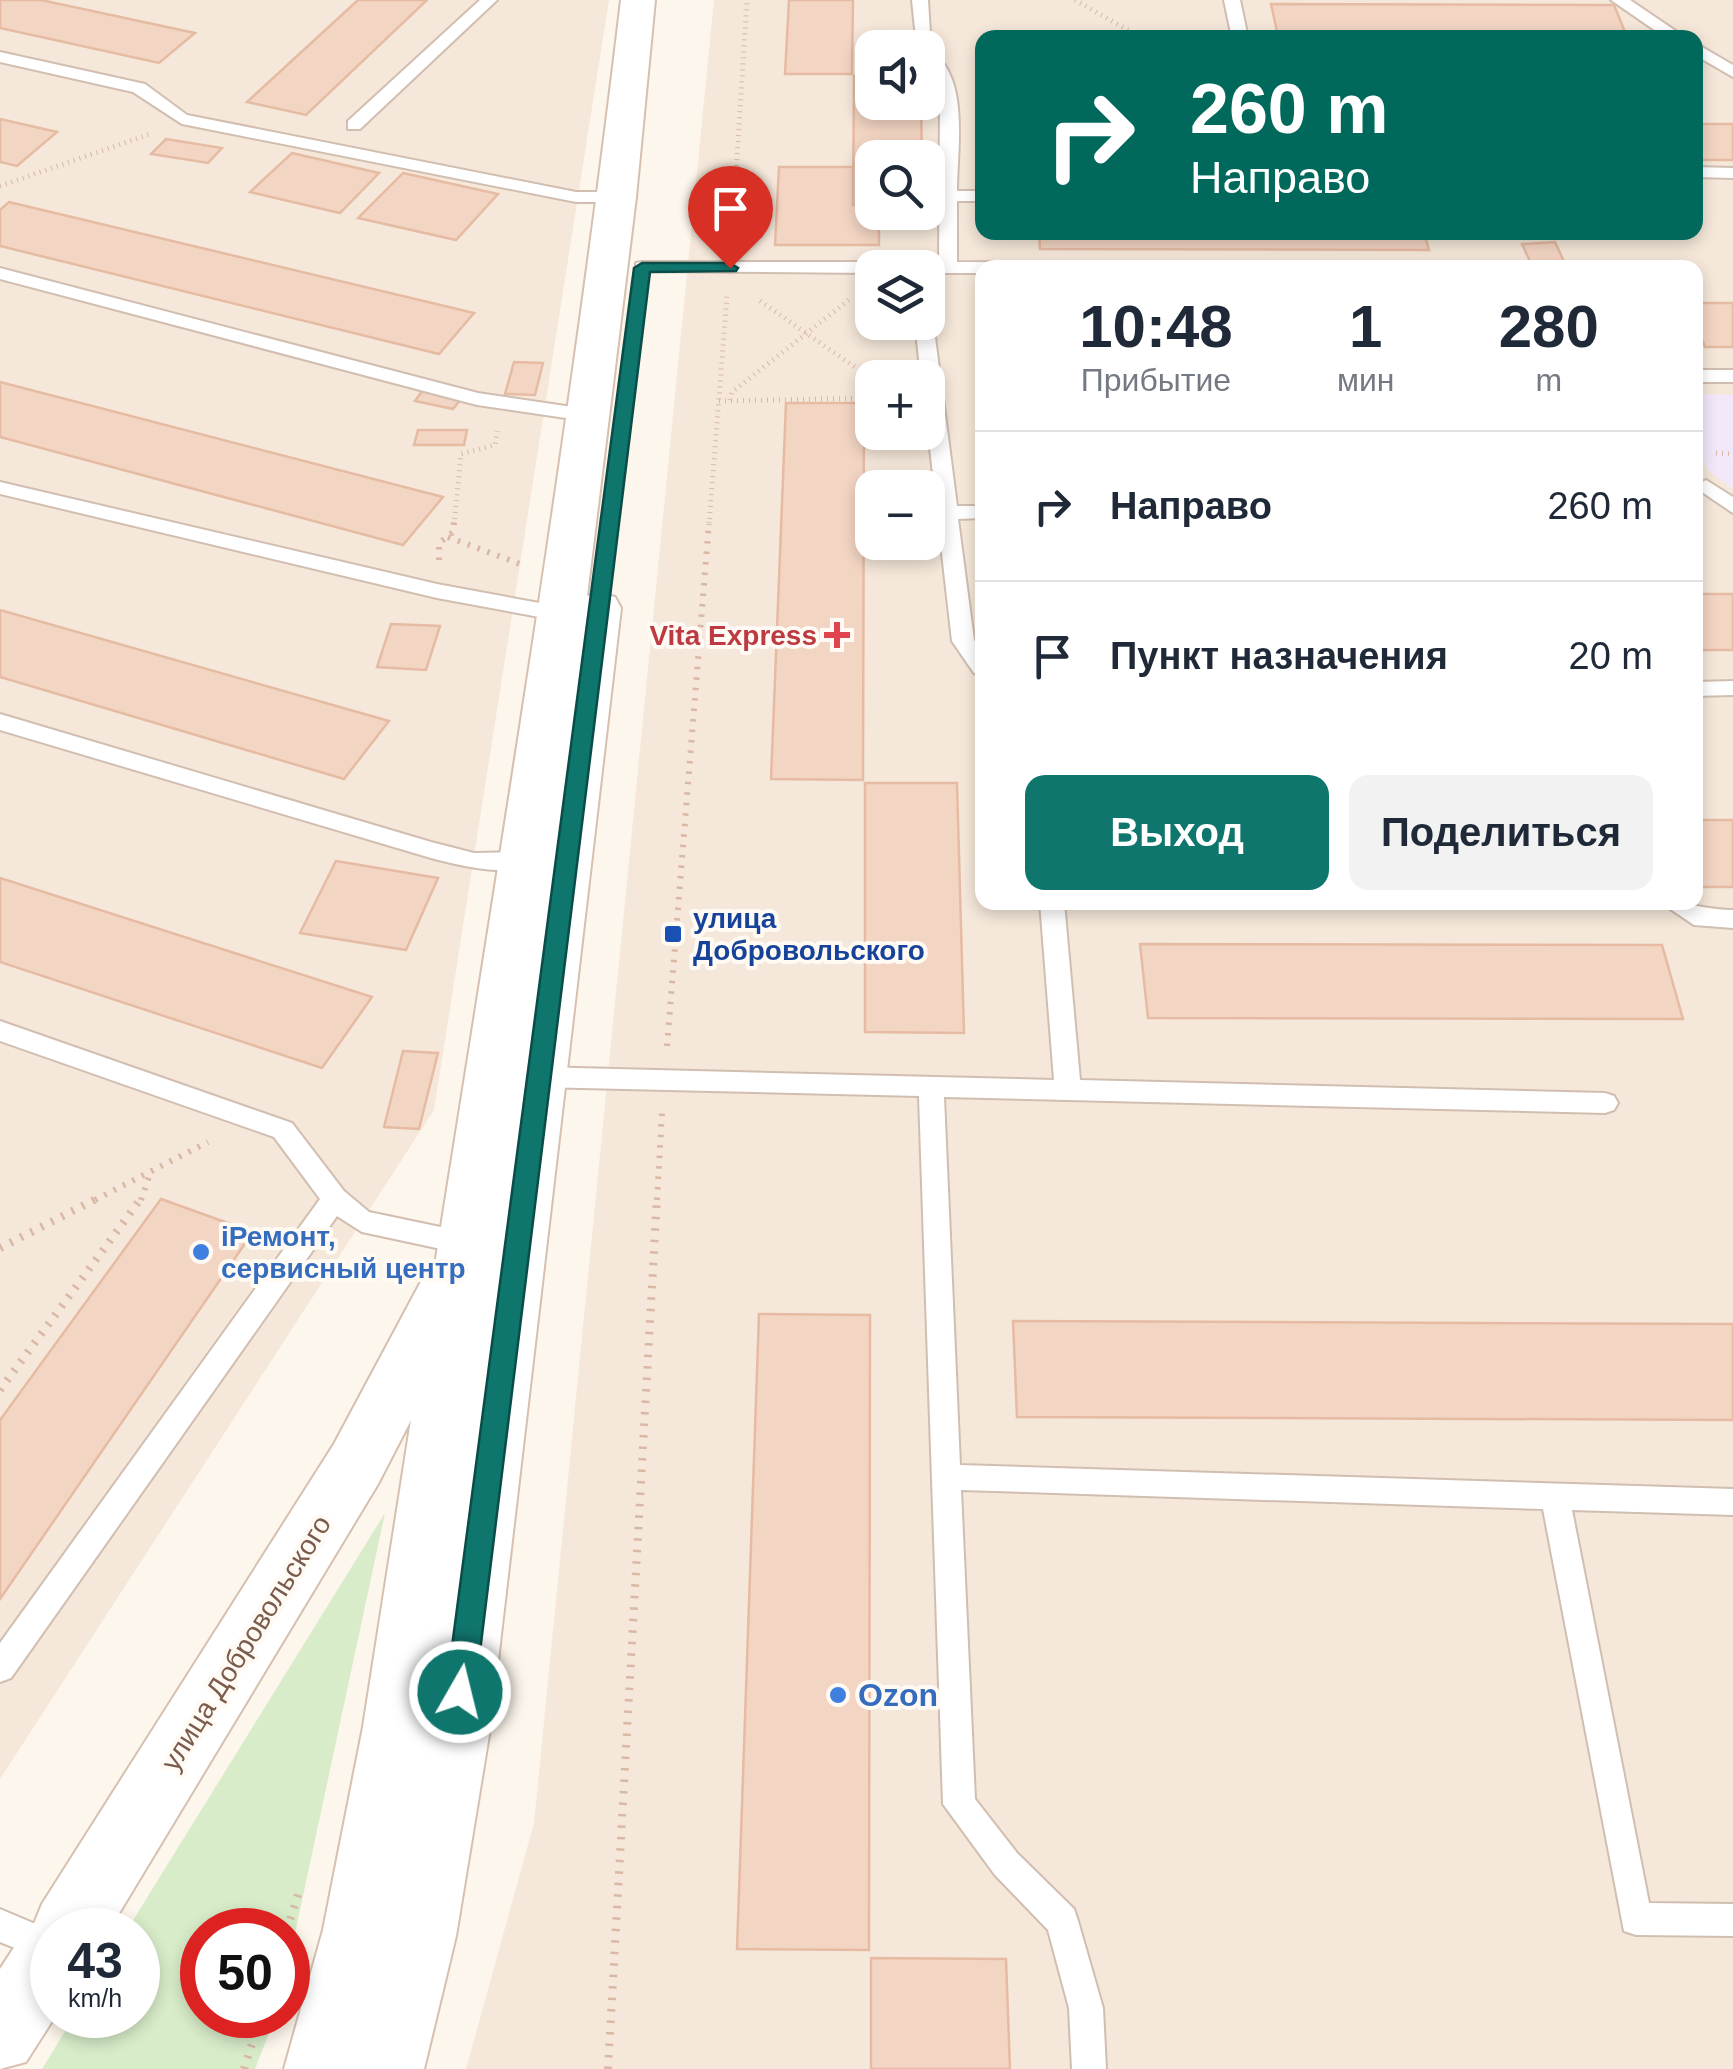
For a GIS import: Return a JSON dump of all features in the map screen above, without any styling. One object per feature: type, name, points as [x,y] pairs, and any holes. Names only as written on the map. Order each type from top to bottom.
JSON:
[{"type":"main road","name":"улица Добровольского","points":[[386,2069],[420,1936],[456,1729],[515,1077],[522,860],[561,614],[617,197],[638,0]]},
{"type":"main road","name":"улица Добровольского","points":[[322,2069],[359,1930],[397,1728],[470,1244],[515,1077],[642,268],[668,0]]},
{"type":"main road","name":"улица Добровольского","points":[[82,1908],[356,1464],[470,1244]]},
{"type":"main road","points":[[0,2036],[30,1989]]},
{"type":"lane","points":[[354,126],[489,0]]},
{"type":"lane","points":[[920,0],[923,30]]},
{"type":"lane","points":[[1232,0],[1238,30]]},
{"type":"lane","points":[[1619,0],[1666,30]]},
{"type":"lane","points":[[1703,53],[1731,70]]},
{"type":"lane","points":[[0,57],[139,88],[182,118],[576,197],[617,197]]},
{"type":"lane","points":[[945,82],[948,267],[975,267]]},
{"type":"lane","points":[[1703,172],[1733,173]]},
{"type":"lane","points":[[948,196],[975,196]]},
{"type":"lane","points":[[642,268],[729,277],[855,270]]},
{"type":"lane","points":[[0,274],[502,402],[586,415]]},
{"type":"lane","points":[[926,340],[963,641],[975,658]]},
{"type":"lane","points":[[1703,376],[1733,376]]},
{"type":"lane","points":[[1703,486],[1733,506]]},
{"type":"lane","points":[[0,488],[438,591],[561,614]]},
{"type":"lane","points":[[947,513],[975,512]]},
{"type":"lane","points":[[1703,688],[1733,688]]},
{"type":"lane","points":[[0,722],[431,850],[474,861],[522,860]]},
{"type":"lane","points":[[1053,910],[1068,1090]]},
{"type":"lane","points":[[1686,910],[1702,919],[1733,919]]},
{"type":"lane","points":[[0,1031],[284,1130],[335,1199],[362,1221],[470,1244]]},
{"type":"lane","points":[[515,1077],[1605,1102]]},
{"type":"lane","points":[[931,1085],[959,1804],[1006,1864],[1062,1921],[1086,2008],[1089,2069]]},
{"type":"lane","points":[[0,1668],[335,1199]]},
{"type":"lane","points":[[946,1477],[1733,1502]]},
{"type":"lane","points":[[1555,1497],[1636,1919],[1733,1920]]},
{"type":"lane","points":[[0,1925],[30,1938]]},
{"type":"path","points":[[608,2069],[664,1080],[748,0]]},
{"type":"path","points":[[1074,0],[1128,30]]},
{"type":"path","points":[[0,186],[147,136],[182,118]]},
{"type":"path","points":[[729,277],[855,366]]},
{"type":"path","points":[[730,400],[732,392],[855,295]]},
{"type":"path","points":[[719,401],[855,398]]},
{"type":"path","points":[[438,591],[440,543],[454,532],[462,454],[496,445],[502,402]]},
{"type":"path","points":[[446,537],[524,566],[526,546]]},
{"type":"path","points":[[0,1248],[207,1143],[244,1117]]},
{"type":"path","points":[[0,1390],[141,1199],[151,1172]]},
{"type":"path","points":[[244,2069],[253,2038]]},
{"type":"shaded area","points":[[0,0],[609,0],[434,1110],[0,1779]]},
{"type":"shaded area","points":[[714,0],[1733,0],[1733,2069],[466,2069],[534,1823]]},
{"type":"shaded area","points":[[1703,394],[1733,395],[1733,489],[1708,470],[1703,460]]},
{"type":"green space","points":[[385,1513],[300,1908],[180,1908],[180,2038],[267,2038],[255,2069],[42,2069],[61,2038],[160,2038],[160,1908],[141,1908]]},
{"type":"building","points":[[0,0],[41,0],[195,33],[159,63],[0,28]]},
{"type":"building","points":[[358,0],[427,0],[306,115],[247,102]]},
{"type":"building","points":[[789,0],[853,0],[852,74],[785,74]]},
{"type":"building","points":[[1271,4],[1614,5],[1624,30],[1277,30]]},
{"type":"building","points":[[855,76],[855,120],[921,120],[922,140],[855,140],[853,205]]},
{"type":"building","points":[[0,119],[57,132],[17,166],[0,162]]},
{"type":"building","points":[[1703,124],[1733,124],[1733,160],[1703,160]]},
{"type":"building","points":[[166,139],[222,148],[208,163],[151,154]]},
{"type":"building","points":[[292,153],[379,173],[340,213],[250,192]]},
{"type":"building","points":[[779,167],[853,167],[855,230],[879,230],[879,245],[775,245]]},
{"type":"building","points":[[403,173],[498,194],[456,240],[358,218]]},
{"type":"building","points":[[9,202],[474,313],[439,354],[0,246],[0,210]]},
{"type":"building","points":[[1039,240],[1426,240],[1429,250],[1040,249]]},
{"type":"building","points":[[1555,242],[1563,260],[1529,260],[1522,244]]},
{"type":"building","points":[[1703,303],[1733,303],[1733,347],[1705,347]]},
{"type":"building","points":[[514,362],[543,363],[535,395],[505,394]]},
{"type":"building","points":[[0,382],[443,497],[403,545],[0,437]]},
{"type":"building","points":[[423,390],[461,399],[453,409],[415,401]]},
{"type":"building","points":[[786,403],[855,403],[855,450],[864,450],[864,470],[855,470],[855,560],[864,560],[863,780],[771,779]]},
{"type":"building","points":[[418,430],[467,430],[464,445],[414,445]]},
{"type":"building","points":[[1703,594],[1733,594],[1733,650],[1703,650]]},
{"type":"building","points":[[0,610],[389,721],[344,779],[0,677]]},
{"type":"building","points":[[391,624],[440,626],[426,670],[377,667]]},
{"type":"building","points":[[865,783],[957,783],[964,1033],[865,1032]]},
{"type":"building","points":[[1703,820],[1733,820],[1733,887],[1703,887]]},
{"type":"building","points":[[336,861],[438,878],[406,950],[300,933]]},
{"type":"building","points":[[0,878],[372,997],[322,1068],[0,962]]},
{"type":"building","points":[[1140,944],[1662,945],[1683,1019],[1148,1018]]},
{"type":"building","points":[[403,1051],[438,1053],[419,1129],[384,1127]]},
{"type":"building","points":[[161,1199],[253,1232],[0,1599],[0,1420]]},
{"type":"building","points":[[759,1314],[870,1315],[869,1950],[737,1949]]},
{"type":"building","points":[[1013,1321],[1733,1324],[1733,1420],[1017,1417]]},
{"type":"building","points":[[871,1958],[1006,1959],[1010,2069],[871,2069]]},
{"type":"place","name":"Vita Express","points":[[837,635]]},
{"type":"place","name":"улица Добровольского","points":[[673,934]]},
{"type":"place","name":"iРемонт, сервисный центр","points":[[201,1252]]},
{"type":"place","name":"Ozon","points":[[838,1695]]},
{"type":"route","points":[[460,1692],[642,268],[730,268]]}]
